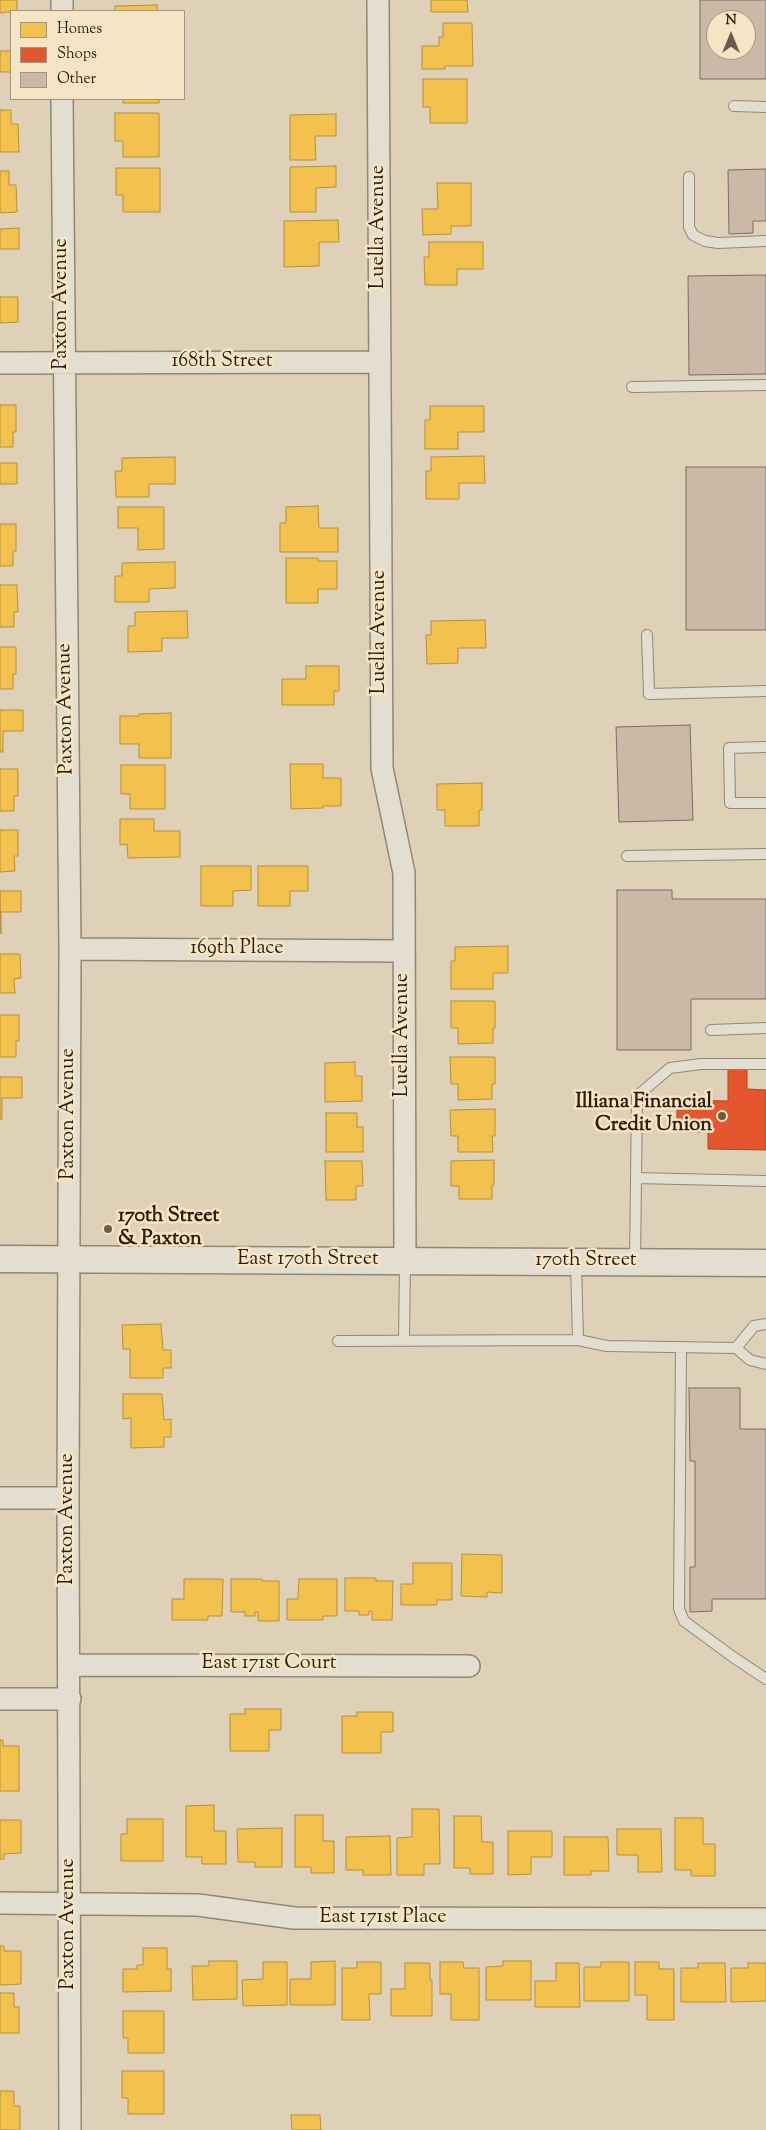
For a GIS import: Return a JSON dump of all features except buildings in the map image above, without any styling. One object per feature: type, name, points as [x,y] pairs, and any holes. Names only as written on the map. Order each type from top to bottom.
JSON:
[{"type":"street","name":"Luella Avenue","points":[[378,0],[382,768],[404,874],[405,1262]]},
{"type":"street","name":"Paxton Avenue","points":[[62,100],[70,949],[68,1498],[71,1903],[70,2130]]},
{"type":"street","name":"168th Street","points":[[0,363],[380,362]]},
{"type":"street","name":"169th Place","points":[[70,949],[404,951]]},
{"type":"street","name":"East 170th Street","points":[[0,1259],[405,1262]]},
{"type":"street","name":"170th Street","points":[[405,1262],[766,1263]]},
{"type":"street","points":[[0,1498],[68,1498]]},
{"type":"street","name":"East 171st Court","points":[[70,1665],[469,1666]]},
{"type":"street","points":[[0,1699],[70,1699]]},
{"type":"street","name":"East 171st Place","points":[[0,1903],[198,1905],[294,1918],[766,1920]]},
{"type":"lane","points":[[734,106],[766,107]]},
{"type":"lane","points":[[689,176],[689,227],[693,235],[705,242],[766,241]]},
{"type":"lane","points":[[632,387],[766,385]]},
{"type":"lane","points":[[647,635],[649,694],[766,691]]},
{"type":"lane","points":[[766,747],[729,748],[730,804],[766,803]]},
{"type":"lane","points":[[627,856],[766,854]]},
{"type":"lane","points":[[711,1030],[766,1028]]},
{"type":"lane","points":[[636,1262],[638,1096],[670,1068],[700,1064],[766,1064]]},
{"type":"lane","points":[[636,1178],[766,1181]]},
{"type":"lane","points":[[404,1340],[405,1262]]},
{"type":"lane","points":[[576,1262],[578,1340]]},
{"type":"lane","points":[[736,1348],[754,1326],[766,1324]]},
{"type":"lane","points":[[338,1341],[578,1340],[607,1346],[736,1348],[750,1360],[766,1364]]},
{"type":"lane","points":[[681,1347],[679,1609],[684,1620],[766,1679]]},
{"type":"place","name":"Illiana Financial Credit Union","points":[[722,1116]]},
{"type":"place","name":"170th Street & Paxton","points":[[108,1229]]}]
